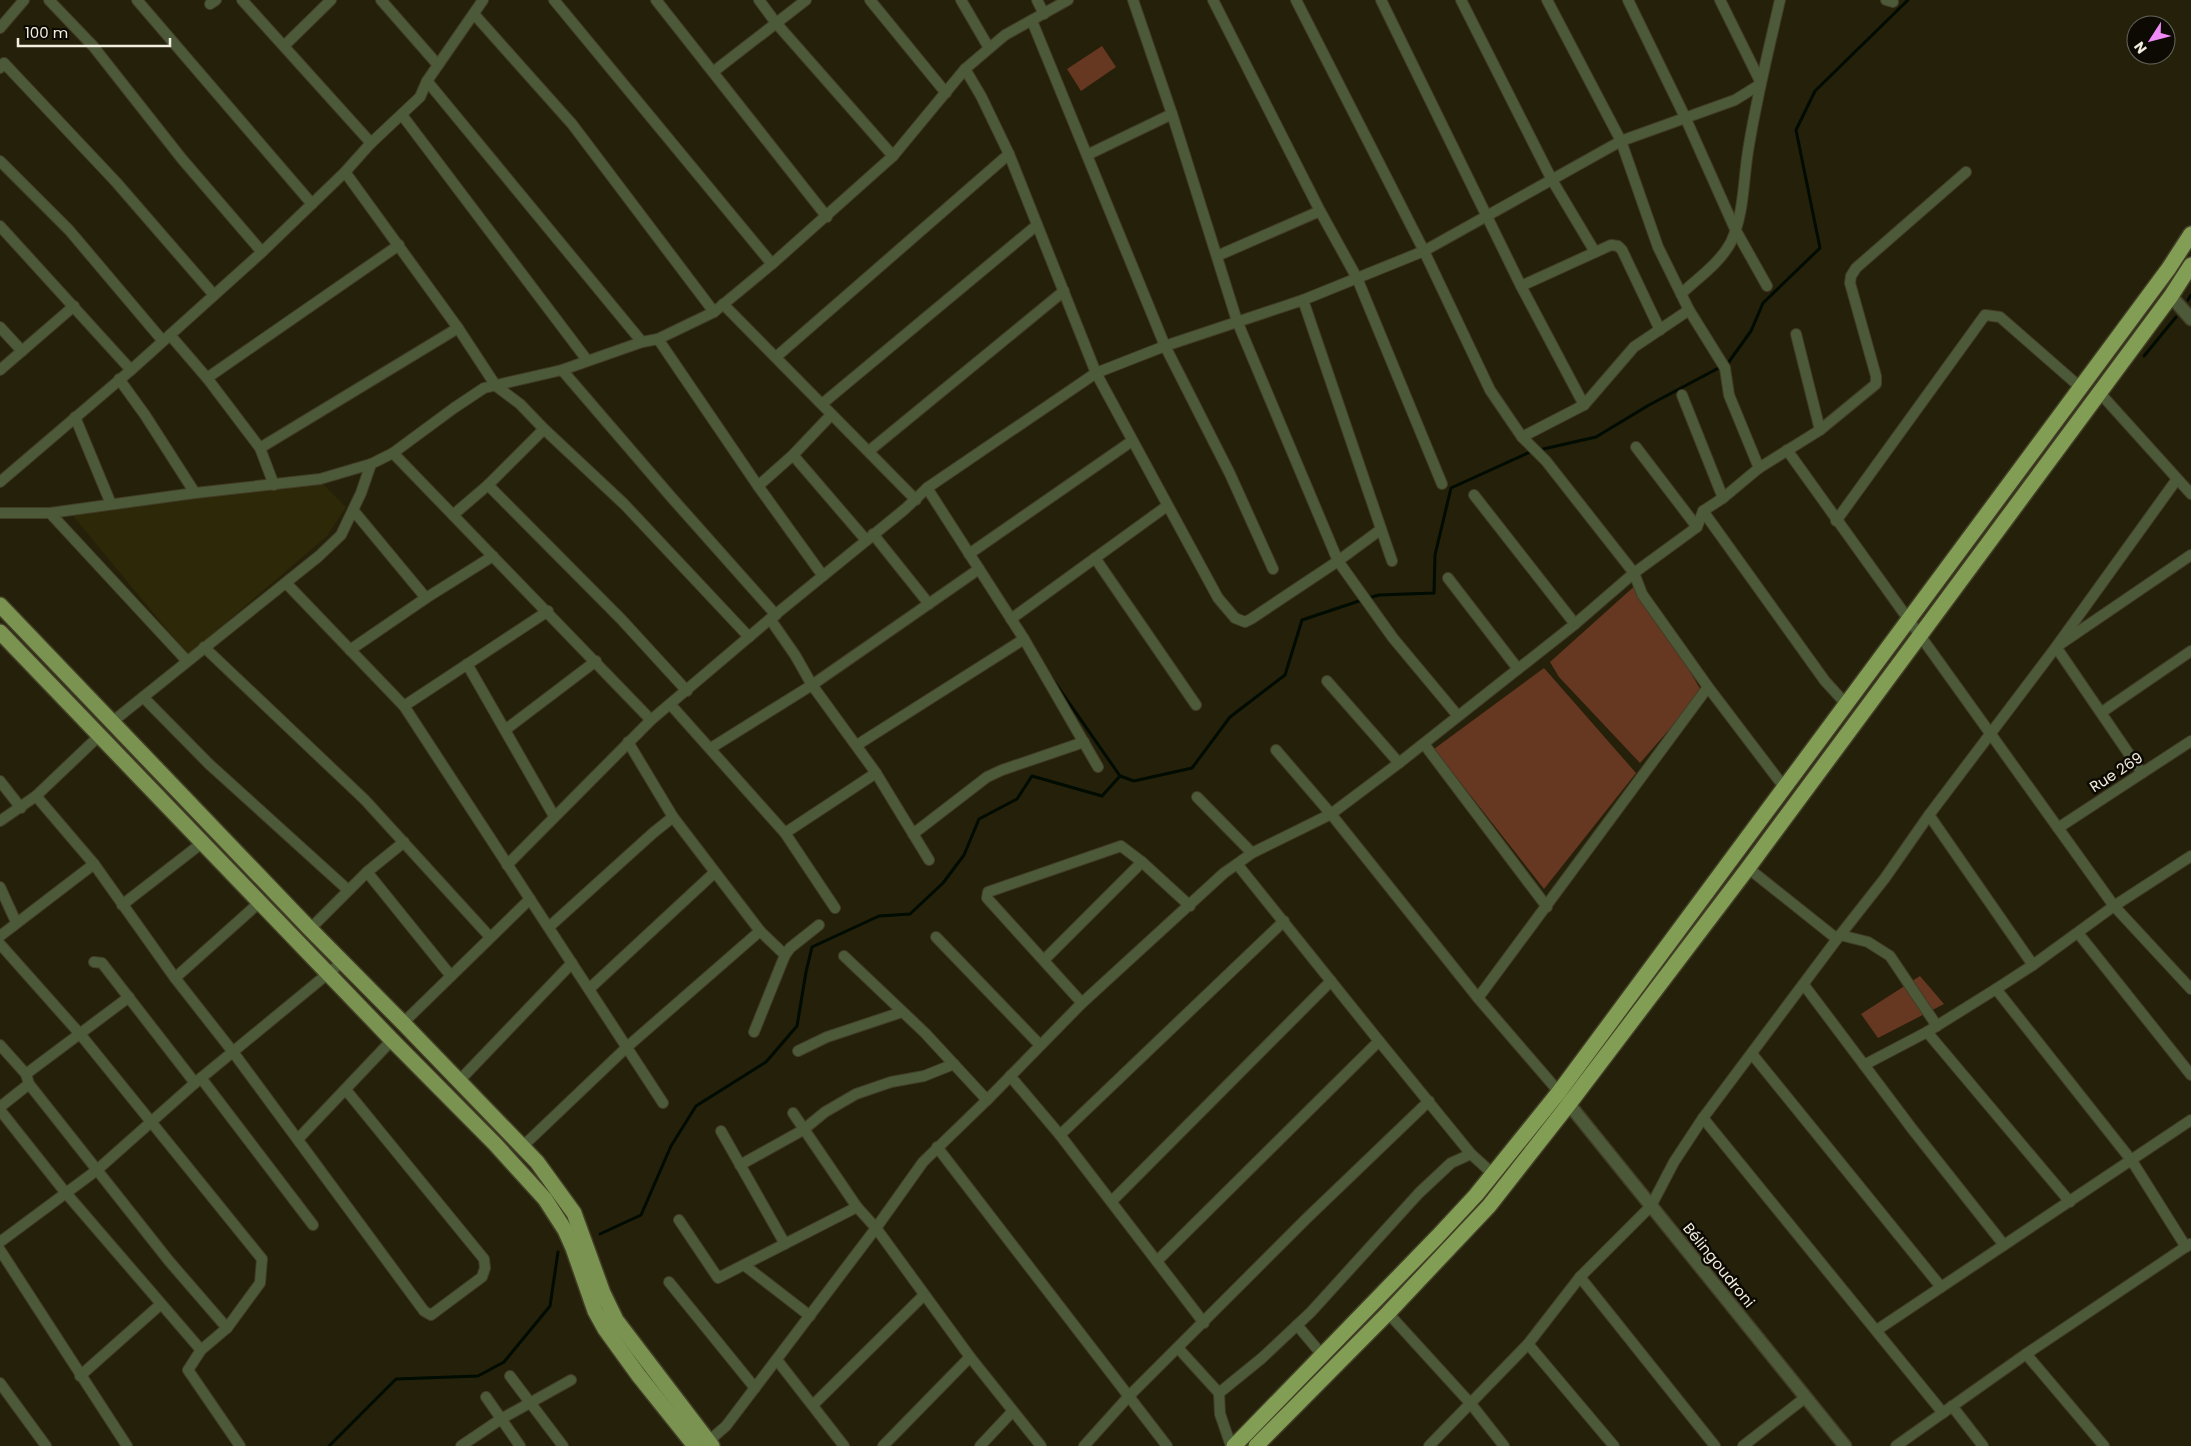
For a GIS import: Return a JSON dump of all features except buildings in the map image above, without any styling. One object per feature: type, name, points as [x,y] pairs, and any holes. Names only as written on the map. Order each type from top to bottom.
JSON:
[{"type":"highway","points":[[1232,1446],[1323,1356],[1437,1237],[1493,1174],[1559,1092],[1908,621],[2191,234]]},
{"type":"highway","points":[[1256,1446],[1388,1313],[1489,1206],[1748,868],[1918,634],[2171,296],[2191,265]]},
{"type":"main road","points":[[0,605],[310,929],[403,1022],[458,1082],[537,1162],[574,1214],[603,1293],[616,1320],[705,1445]]},
{"type":"main road","points":[[0,632],[392,1040],[495,1144],[545,1199],[565,1230],[595,1311],[605,1329],[639,1376],[705,1445]]},
{"type":"street","points":[[0,28],[24,0]]},
{"type":"street","points":[[49,0],[93,46],[182,159],[262,252]]},
{"type":"street","points":[[137,0],[312,204]]},
{"type":"street","points":[[242,0],[371,143]]},
{"type":"street","points":[[284,46],[331,0]]},
{"type":"street","points":[[381,0],[438,65]]},
{"type":"street","points":[[0,482],[131,370],[262,252],[345,172],[371,143],[420,97],[427,81],[483,0]]},
{"type":"street","points":[[554,0],[772,264]]},
{"type":"street","points":[[656,0],[827,217]]},
{"type":"street","points":[[759,0],[893,156]]},
{"type":"street","points":[[713,72],[806,0]]},
{"type":"street","points":[[870,0],[946,93]]},
{"type":"street","points":[[961,0],[989,48]]},
{"type":"street","points":[[1037,0],[1044,14]]},
{"type":"street","points":[[0,513],[50,513],[195,493],[320,479],[370,464],[393,453],[484,388],[562,370],[642,342],[658,340],[714,312],[772,264],[827,217],[893,156],[965,69],[1004,35],[1068,0]]},
{"type":"street","points":[[1133,0],[1172,114],[1237,321],[1338,561],[1394,638],[1458,716]]},
{"type":"street","points":[[1213,0],[1320,211],[1357,278],[1442,484]]},
{"type":"street","points":[[1296,0],[1424,251],[1490,390],[1522,437],[1546,461],[1634,573],[1642,594],[1784,787]]},
{"type":"street","points":[[1381,0],[1489,216],[1521,286],[1584,405]]},
{"type":"street","points":[[1461,0],[1552,180],[1595,252]]},
{"type":"street","points":[[1547,0],[1621,142],[1658,247],[1689,310],[1723,364],[1728,395],[1759,468]]},
{"type":"street","points":[[1628,0],[1685,116],[1735,229],[1767,286]]},
{"type":"street","points":[[1720,0],[1760,83]]},
{"type":"street","points":[[1681,294],[1713,266],[1730,243],[1735,229],[1741,211],[1745,170],[1760,83],[1780,0]]},
{"type":"street","points":[[474,14],[572,124],[714,312]]},
{"type":"street","points":[[1032,21],[1165,346],[1230,474],[1273,568]]},
{"type":"street","points":[[1,63],[116,182],[214,295]]},
{"type":"street","points":[[965,69],[982,96],[1009,154],[1096,372],[1218,598],[1235,618],[1240,622],[1251,619],[1338,561],[1380,530]]},
{"type":"street","points":[[427,81],[642,342]]},
{"type":"street","points":[[507,864],[628,742],[748,637],[916,500],[927,488],[1096,372],[1165,346],[1303,300],[1424,251],[1621,142],[1685,116],[1736,100],[1760,83]]},
{"type":"street","points":[[1087,155],[1172,114]]},
{"type":"street","points":[[402,115],[588,360]]},
{"type":"street","points":[[776,357],[1009,154]]},
{"type":"street","points":[[0,161],[70,230],[166,337],[208,378],[260,448],[274,485]]},
{"type":"street","points":[[345,172],[458,328],[496,386],[520,404],[624,504],[748,637]]},
{"type":"street","points":[[705,1445],[726,1426],[777,1360],[923,1162],[1082,1003],[1224,874],[1252,854],[1331,814],[1399,764],[1575,624],[1634,573],[1697,527],[1703,511],[1759,468],[1820,430],[1876,384],[1876,376],[1850,283],[1851,276],[1856,268],[1966,172]]},
{"type":"street","points":[[1217,256],[1320,211]]},
{"type":"street","points":[[822,404],[1037,225]]},
{"type":"street","points":[[0,226],[131,370]]},
{"type":"street","points":[[208,378],[398,245]]},
{"type":"street","points":[[1521,286],[1611,245],[1618,246],[1622,250],[1660,330]]},
{"type":"street","points":[[869,451],[1064,291]]},
{"type":"street","points":[[2171,296],[2191,319]]},
{"type":"street","points":[[1303,300],[1392,561]]},
{"type":"street","points":[[723,304],[916,500]]},
{"type":"street","points":[[0,370],[74,306]]},
{"type":"street","points":[[1522,437],[1584,405],[1634,347],[1689,310]]},
{"type":"street","points":[[1836,520],[1986,315],[2000,316],[2080,387]]},
{"type":"street","points":[[0,327],[22,351]]},
{"type":"street","points":[[260,448],[458,328]]},
{"type":"street","points":[[1796,334],[1820,430]]},
{"type":"street","points":[[658,340],[758,486],[823,576]]},
{"type":"street","points":[[562,370],[773,617],[812,685],[876,773],[929,860]]},
{"type":"street","points":[[119,380],[145,415],[195,493]]},
{"type":"street","points":[[2099,392],[2191,494]]},
{"type":"street","points":[[1682,395],[1722,498]]},
{"type":"street","points":[[758,486],[793,455],[831,415]]},
{"type":"street","points":[[75,417],[111,504]]},
{"type":"street","points":[[453,515],[488,485],[544,429]]},
{"type":"street","points":[[970,554],[1132,441]]},
{"type":"street","points":[[1636,447],[1697,527]]},
{"type":"street","points":[[1787,450],[2114,906],[2191,989]]},
{"type":"street","points":[[393,453],[652,720]]},
{"type":"street","points":[[793,455],[929,604]]},
{"type":"street","points":[[112,722],[286,583],[341,535],[353,510],[370,464]]},
{"type":"street","points":[[1430,1446],[1528,1344],[1580,1276],[1651,1206],[1674,1162],[1704,1118],[1838,937],[1886,878],[1929,815],[2056,647],[2177,479]]},
{"type":"street","points":[[488,485],[621,619],[687,691]]},
{"type":"street","points":[[927,488],[1024,639],[1098,767]]},
{"type":"street","points":[[1474,495],[1575,624]]},
{"type":"street","points":[[1011,619],[1167,506]]},
{"type":"street","points":[[353,510],[426,598]]},
{"type":"street","points":[[1703,511],[1825,681],[1846,704]]},
{"type":"street","points":[[50,513],[187,661]]},
{"type":"street","points":[[350,650],[426,598],[493,556]]},
{"type":"street","points":[[2056,647],[2191,556]]},
{"type":"street","points":[[1095,558],[1196,705]]},
{"type":"street","points":[[711,748],[812,685],[979,569]]},
{"type":"street","points":[[1448,578],[1518,669]]},
{"type":"street","points":[[286,583],[404,706],[663,1103]]},
{"type":"street","points":[[404,706],[548,611]]},
{"type":"street","points":[[857,745],[1024,639]]},
{"type":"street","points":[[204,647],[365,800],[490,938]]},
{"type":"street","points":[[2056,647],[2142,773]]},
{"type":"street","points":[[2102,712],[2191,651]]},
{"type":"street","points":[[505,730],[596,661]]},
{"type":"street","points":[[467,664],[554,816]]},
{"type":"street","points":[[467,664],[554,816]]},
{"type":"street","points":[[1327,681],[1399,764]]},
{"type":"street","points":[[1478,998],[1547,907],[1708,686]]},
{"type":"street","points":[[143,697],[209,764],[348,890]]},
{"type":"street","points":[[670,704],[785,833],[835,908]]},
{"type":"street","points":[[0,820],[36,796],[100,736]]},
{"type":"street","name":"Rue 269","points":[[2058,828],[2191,741]]},
{"type":"street","points":[[628,742],[673,817],[714,873],[760,931],[785,956]]},
{"type":"street","points":[[913,834],[987,777],[1084,742]]},
{"type":"street","points":[[1424,744],[1547,907]]},
{"type":"street","points":[[1276,750],[1331,814],[1478,998],[1559,1092]]},
{"type":"street","points":[[785,833],[876,773]]},
{"type":"street","points":[[0,781],[20,808]]},
{"type":"street","points":[[36,796],[94,864],[174,978],[233,1052],[424,1311],[431,1315],[482,1276],[485,1268],[484,1259],[346,1090]]},
{"type":"street","points":[[1198,797],[1252,854]]},
{"type":"street","points":[[1929,815],[2034,965]]},
{"type":"street","points":[[548,927],[652,833],[673,817]]},
{"type":"street","points":[[310,929],[367,872],[404,842]]},
{"type":"street","points":[[122,905],[202,843]]},
{"type":"street","points":[[1082,1003],[987,898],[988,892],[1121,846],[1142,862],[1190,906]]},
{"type":"street","points":[[1864,1065],[1927,1032],[1996,990],[2078,934],[2114,906],[2191,856]]},
{"type":"street","points":[[1044,960],[1142,862]]},
{"type":"street","points":[[0,936],[94,864]]},
{"type":"street","points":[[1237,864],[1471,1154],[1493,1174]]},
{"type":"street","points":[[1748,868],[1838,937],[1868,942],[1890,956],[1937,1026]]},
{"type":"street","points":[[367,872],[451,976]]},
{"type":"street","points":[[588,989],[714,873]]},
{"type":"street","points":[[0,887],[16,922]]},
{"type":"street","points":[[403,1022],[530,899]]},
{"type":"street","points":[[174,978],[260,902]]},
{"type":"street","points":[[1060,1135],[1284,921]]},
{"type":"street","points":[[754,1032],[785,956],[790,948],[819,925]]},
{"type":"street","points":[[522,1147],[627,1047],[760,931]]},
{"type":"street","points":[[2078,934],[2191,1075]]},
{"type":"street","points":[[936,937],[1040,1046]]},
{"type":"street","points":[[0,944],[80,1034],[262,1259],[260,1283],[227,1328],[201,1350],[188,1370],[240,1446]]},
{"type":"street","points":[[844,956],[954,1064],[987,1100]]},
{"type":"street","points":[[94,962],[102,963],[128,998],[198,1080],[313,1225]]},
{"type":"street","points":[[0,1242],[97,1170],[198,1080],[342,962]]},
{"type":"street","points":[[458,1082],[572,963]]},
{"type":"street","points":[[1112,1201],[1331,981]]},
{"type":"street","points":[[1804,985],[2004,1245]]},
{"type":"street","points":[[1896,1446],[2026,1354],[2188,1245],[2132,1161],[1996,990]]},
{"type":"street","points":[[128,998],[80,1034],[27,1078],[0,1108],[65,1192],[201,1350]]},
{"type":"street","points":[[798,1051],[827,1037],[902,1012]]},
{"type":"street","points":[[1927,1032],[2070,1202]]},
{"type":"street","points":[[298,1140],[392,1040]]},
{"type":"street","points":[[1157,1261],[1379,1041]]},
{"type":"street","points":[[0,1045],[169,1260],[227,1328]]},
{"type":"street","points":[[1752,1054],[1941,1287]]},
{"type":"street","points":[[740,1165],[803,1130],[825,1112],[856,1094],[891,1082],[924,1076],[954,1064]]},
{"type":"street","points":[[1010,1076],[1112,1201],[1204,1323]]},
{"type":"street","name":"Bélingoudroni","points":[[1559,1092],[1845,1446]]},
{"type":"street","points":[[1084,1446],[1129,1396],[1306,1219],[1429,1101]]},
{"type":"street","points":[[793,1113],[857,1207],[876,1228],[970,1357],[1041,1446]]},
{"type":"street","points":[[1704,1118],[1943,1413]]},
{"type":"street","points":[[1877,1330],[2191,1120]]},
{"type":"street","points":[[721,1131],[785,1244]]},
{"type":"street","points":[[937,1147],[1167,1446]]},
{"type":"street","points":[[1219,1393],[1262,1358],[1297,1325],[1419,1193],[1451,1163],[1471,1154]]},
{"type":"street","points":[[679,1220],[718,1278],[857,1207]]},
{"type":"street","points":[[0,1250],[127,1446]]},
{"type":"street","points":[[744,1264],[810,1316]]},
{"type":"street","points":[[1580,1276],[1715,1446]]},
{"type":"street","points":[[669,1282],[755,1388]]},
{"type":"street","points":[[813,1405],[924,1296]]},
{"type":"street","points":[[80,1376],[161,1304]]},
{"type":"street","points":[[1388,1313],[1471,1404],[1504,1446]]},
{"type":"street","points":[[1297,1325],[1323,1356]]},
{"type":"street","points":[[1528,1344],[1614,1446]]},
{"type":"street","points":[[1178,1348],[1219,1393],[1220,1414],[1232,1446]]},
{"type":"street","points":[[2026,1354],[2104,1446]]},
{"type":"street","points":[[883,1446],[970,1357]]},
{"type":"street","points":[[777,1360],[844,1446]]},
{"type":"street","points":[[510,1376],[563,1446]]},
{"type":"street","points":[[461,1446],[501,1419],[571,1380]]},
{"type":"street","points":[[0,1383],[46,1446]]},
{"type":"street","points":[[486,1397],[520,1446]]},
{"type":"street","points":[[1743,1446],[1806,1397]]},
{"type":"street","points":[[1952,1406],[1983,1446]]},
{"type":"street","points":[[980,1446],[1012,1412]]},
{"type":"shaded area","points":[[1102,46],[1116,67],[1081,91],[1067,69]]},
{"type":"shaded area","points":[[319,480],[346,507],[327,536],[188,655],[73,516],[182,498]]},
{"type":"shaded area","points":[[1638,583],[1702,692],[1640,763],[1559,677],[1550,662]]},
{"type":"shaded area","points":[[1544,668],[1636,773],[1544,889],[1434,749]]},
{"type":"shaded area","points":[[1920,976],[1944,1004],[1878,1038],[1861,1014]]},
{"type":"waterway","points":[[1368,598],[1379,595],[1434,593],[1435,555],[1451,488],[1530,452],[1596,437],[1649,405],[1728,363],[1751,331],[1763,303],[1820,248],[1796,130],[1815,91],[1908,0]]},
{"type":"waterway","points":[[2188,300],[2191,295]]},
{"type":"waterway","points":[[2144,356],[2176,317]]},
{"type":"waterway","points":[[600,1234],[641,1215],[671,1146],[696,1106],[766,1062],[797,1026],[812,947],[879,916],[910,914],[943,883],[964,855],[979,819],[1017,799],[1032,776],[1102,796],[1120,776],[1134,781],[1192,768],[1230,717],[1285,675],[1302,620],[1362,600]]},
{"type":"waterway","points":[[1051,677],[1120,776]]},
{"type":"waterway","points":[[329,1446],[396,1379],[478,1376],[504,1362],[550,1306],[558,1252]]}]
